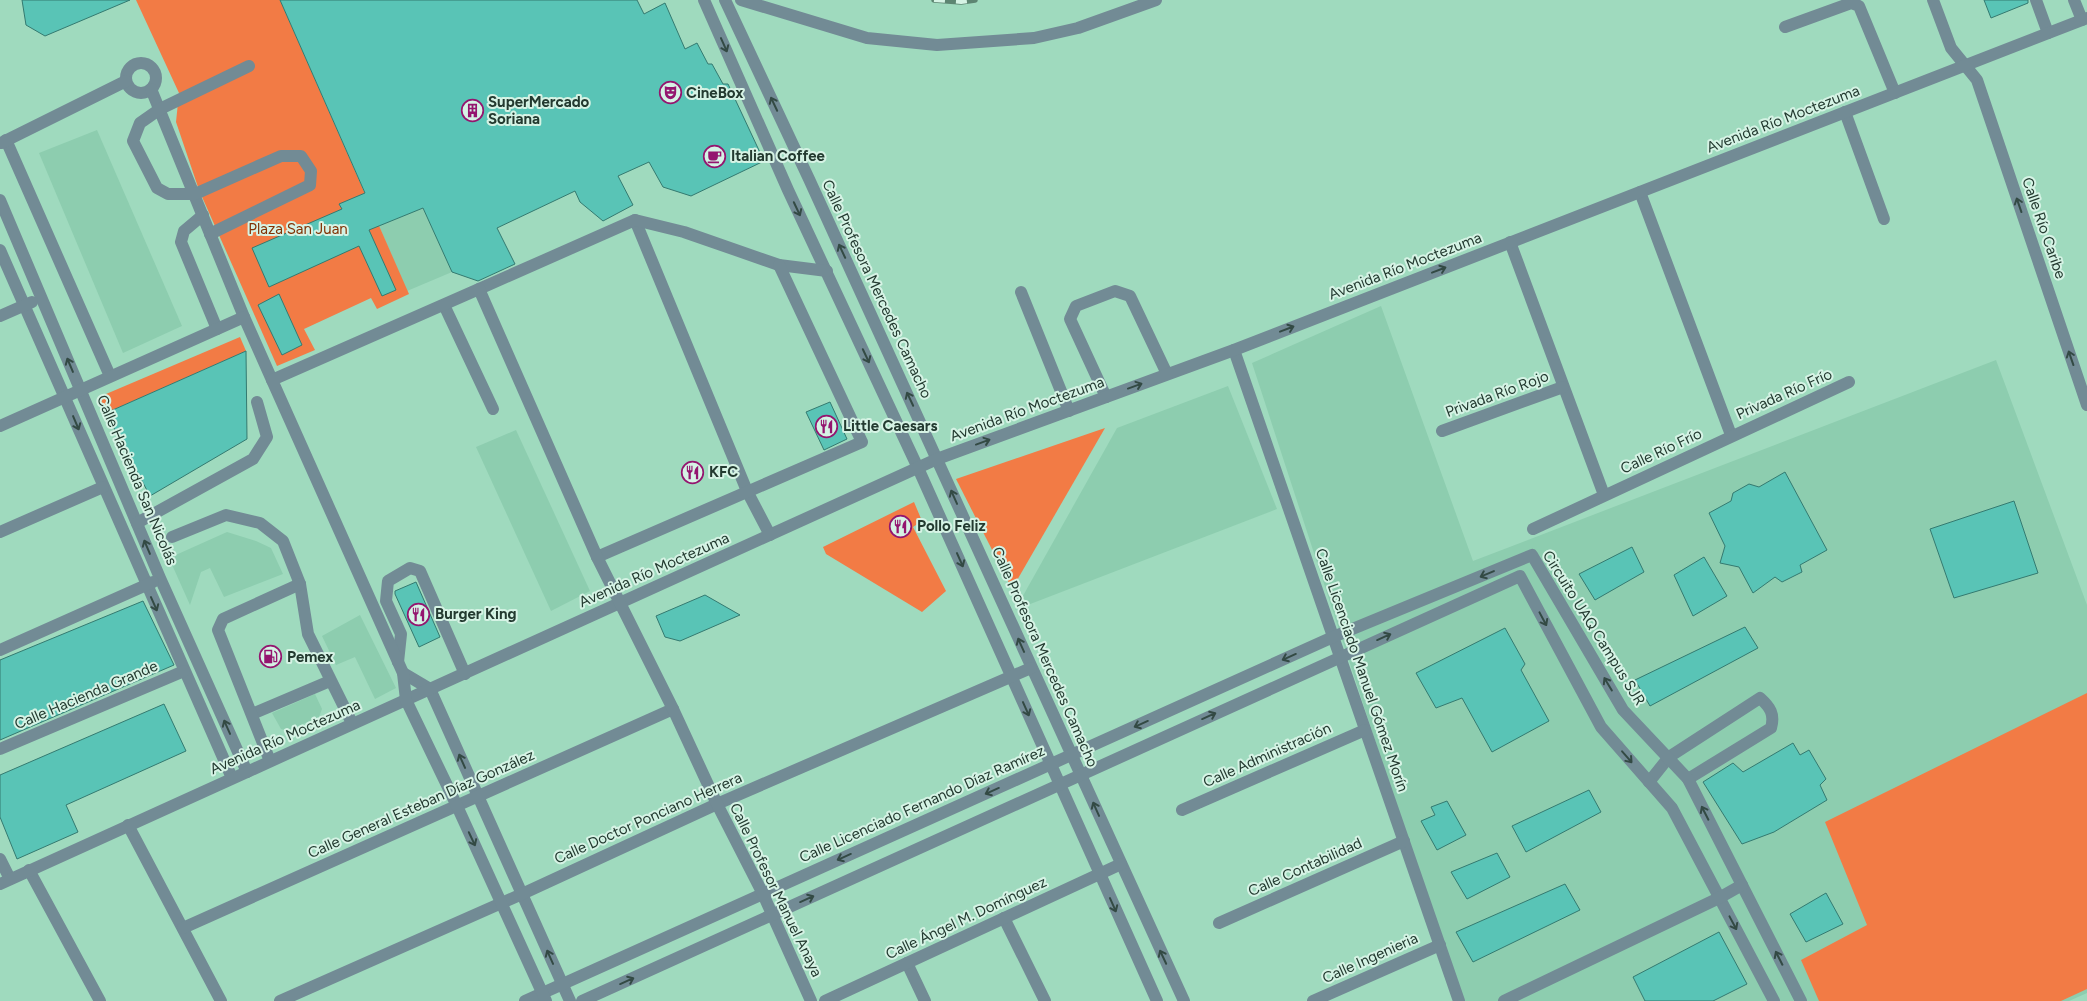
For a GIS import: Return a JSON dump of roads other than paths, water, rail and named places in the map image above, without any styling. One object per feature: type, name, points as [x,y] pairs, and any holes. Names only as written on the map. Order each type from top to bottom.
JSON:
[{"type":"street","points":[[704,0],[788,190],[918,468],[1156,1001]]},
{"type":"street","name":"Calle Profesora Mercedes Camacho","points":[[725,0],[809,179],[1184,1001]]},
{"type":"street","points":[[741,0],[867,38],[937,45],[1034,38],[1078,28],[1156,0]]},
{"type":"street","name":"Calle Río Caribe","points":[[1933,0],[1951,48],[1977,80],[2087,405]]},
{"type":"street","points":[[2036,0],[2048,33]]},
{"type":"street","points":[[2074,0],[2084,19]]},
{"type":"street","points":[[1784,27],[1851,3],[1859,6],[1894,93]]},
{"type":"street","name":"Avenida Río Moctezuma","points":[[5,881],[937,459],[1234,350],[2084,19]]},
{"type":"street","points":[[139,63],[148,64],[152,67],[156,76],[156,81],[147,92],[132,90],[126,81],[127,71],[134,64],[139,63]]},
{"type":"street","points":[[210,234],[310,185],[310,172],[301,156],[281,156],[195,194],[168,194],[157,188],[133,142],[140,123],[160,110],[249,66]]},
{"type":"street","points":[[110,376],[3,142],[126,81]]},
{"type":"street","points":[[151,89],[244,317],[400,668],[430,689],[570,1001]]},
{"type":"street","points":[[1845,112],[1884,219]]},
{"type":"street","points":[[788,190],[809,179]]},
{"type":"street","points":[[1640,192],[1731,436]]},
{"type":"street","name":"Calle Hacienda San Nicolás","points":[[1,204],[160,578],[247,772]]},
{"type":"street","points":[[202,215],[184,231],[181,242],[217,329]]},
{"type":"street","points":[[272,380],[635,220],[684,232],[780,265],[826,272]]},
{"type":"street","points":[[635,220],[748,491],[770,535]]},
{"type":"street","points":[[1510,242],[1604,495]]},
{"type":"street","points":[[0,250],[26,305],[103,487],[232,778]]},
{"type":"street","points":[[597,557],[862,442],[780,265]]},
{"type":"street","name":"Calle Profesor Manuel Anaya","points":[[479,289],[597,557],[763,894],[811,1001]]},
{"type":"street","points":[[1106,397],[1070,319],[1076,306],[1115,291],[1130,296],[1167,374]]},
{"type":"street","points":[[1021,292],[1069,411]]},
{"type":"street","points":[[0,316],[41,297]]},
{"type":"street","points":[[444,305],[493,409]]},
{"type":"street","points":[[0,426],[244,317]]},
{"type":"street","name":"Calle Licenciado Manuel Gómez Morín","points":[[1234,350],[1459,1001]]},
{"type":"street","name":"Privada Río Frío","points":[[1731,436],[1849,382]]},
{"type":"street","name":"Privada Río Rojo","points":[[1442,431],[1563,387]]},
{"type":"street","points":[[137,523],[253,460],[267,437],[257,402]]},
{"type":"street","name":"Calle Río Frío","points":[[1533,529],[1731,436]]},
{"type":"street","points":[[0,532],[103,487]]},
{"type":"street","points":[[172,537],[226,515],[260,523],[283,541],[300,584],[308,634],[352,724]]},
{"type":"street","name":"Circuito UAQ Campus SJR","points":[[1333,637],[1532,555],[1624,710],[1688,779],[1801,1001]]},
{"type":"street","points":[[465,674],[420,571],[410,568],[388,581],[386,601],[401,634],[400,668],[406,700],[545,997]]},
{"type":"street","points":[[582,1001],[1520,576],[1601,727],[1672,808],[1774,1001]]},
{"type":"street","points":[[0,650],[160,578]]},
{"type":"street","points":[[270,761],[218,630],[223,619],[300,584]]},
{"type":"street","name":"Calle Licenciado Fernando Díaz Ramírez","points":[[525,1001],[545,997],[562,984],[1333,637]]},
{"type":"street","name":"Calle Doctor Ponciano Herrera","points":[[280,1001],[522,894],[717,804],[1031,668]]},
{"type":"street","name":"Calle Hacienda Grande","points":[[0,749],[184,671]]},
{"type":"street","points":[[252,714],[330,680]]},
{"type":"street","points":[[1649,782],[1669,757],[1760,698],[1769,706],[1774,718],[1771,728],[1688,779]]},
{"type":"street","name":"Calle General Esteban Díaz González","points":[[183,928],[673,709]]},
{"type":"street","name":"Calle Administración","points":[[1182,810],[1365,730]]},
{"type":"street","points":[[128,826],[221,1001]]},
{"type":"street","name":"Calle Contabilidad","points":[[1218,923],[1404,841]]},
{"type":"street","points":[[0,859],[5,881]]},
{"type":"street","name":"Calle Ángel M. Domínguez","points":[[825,1001],[1121,864]]},
{"type":"street","points":[[29,870],[100,1001]]},
{"type":"street","points":[[1504,1001],[1719,898],[1742,885]]},
{"type":"street","points":[[1004,918],[1045,1001]]},
{"type":"street","name":"Calle Ingenieria","points":[[1313,1001],[1440,945]]},
{"type":"street","points":[[908,963],[925,1001]]},
{"type":"railway","points":[[934,0],[961,2],[975,0]]},
{"type":"place","name":"CineBox","points":[[670,93]]},
{"type":"place","name":"SuperMercado Soriana","points":[[472,111]]},
{"type":"place","name":"Italian Coffee","points":[[715,156]]},
{"type":"place","name":"Little Caesars","points":[[827,426]]},
{"type":"place","name":"KFC","points":[[693,472]]},
{"type":"place","name":"Pollo Feliz","points":[[901,526]]},
{"type":"place","name":"Burger King","points":[[419,614]]},
{"type":"place","name":"Pemex","points":[[271,657]]},
{"type":"park label","name":"Plaza San Juan","points":[[298,229]]}]
